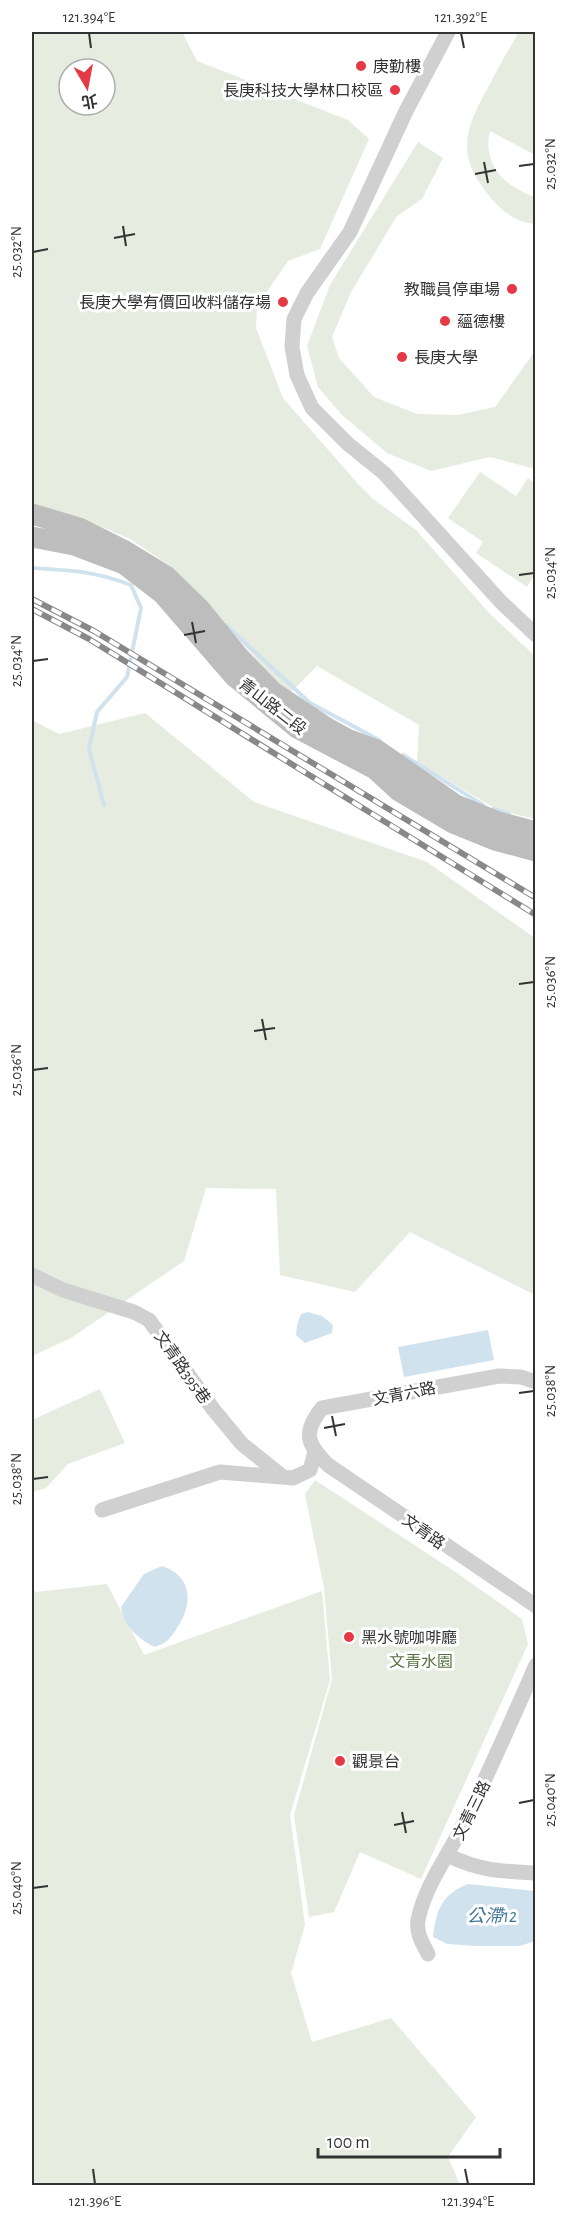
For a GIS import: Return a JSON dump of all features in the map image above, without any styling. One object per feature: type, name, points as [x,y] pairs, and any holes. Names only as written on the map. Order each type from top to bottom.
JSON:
[{"type":"street","points":[[448,32],[406,111],[350,232],[307,292],[294,320],[292,347],[297,375],[312,408],[348,444],[384,473],[501,602],[536,635]]},
{"type":"street","name":"青山路二段","points":[[32,514],[79,528],[125,551],[166,576],[200,609],[239,657],[273,692],[327,728],[347,739],[377,750],[456,805],[498,822],[536,832]]},
{"type":"street","name":"青山路二段","points":[[32,537],[74,545],[124,564],[163,594],[235,677],[297,728],[375,769],[399,791],[453,823],[495,840],[536,851]]},
{"type":"street","name":"文青路395巷","points":[[32,1275],[63,1290],[134,1312],[149,1320],[213,1409],[242,1444],[282,1476]]},
{"type":"street","name":"文青六路","points":[[315,1452],[309,1436],[311,1422],[322,1408],[499,1376],[521,1377],[536,1382]]},
{"type":"street","points":[[102,1510],[220,1472],[293,1478],[310,1470],[315,1452]]},
{"type":"street","name":"文青路","points":[[315,1452],[337,1471],[536,1606]]},
{"type":"street","name":"文青三路","points":[[428,1954],[418,1933],[423,1899],[491,1768],[536,1665]]},
{"type":"street","points":[[447,1855],[470,1866],[486,1870],[536,1874]]},
{"type":"green space","points":[[32,32],[182,32],[197,61],[348,120],[369,139],[320,249],[288,261],[257,306],[256,328],[283,398],[358,484],[373,499],[416,530],[489,613],[535,656],[535,819],[498,810],[417,762],[419,725],[317,666],[289,694],[169,565],[130,539],[81,518],[32,506]]},
{"type":"green space","points":[[519,32],[535,32],[535,155],[490,131],[488,143],[489,154],[498,173],[514,187],[535,197],[535,224],[514,218],[497,204],[477,178],[467,151],[470,126],[475,113]]},
{"type":"green space","points":[[418,142],[443,158],[422,199],[397,216],[351,292],[332,337],[339,358],[374,397],[417,414],[457,415],[495,407],[535,351],[535,469],[490,457],[431,471],[387,453],[343,416],[318,387],[307,346],[330,285]]},
{"type":"green space","points":[[480,472],[516,496],[528,478],[535,483],[535,574],[527,587],[476,553],[483,542],[448,518]]},
{"type":"green space","points":[[145,713],[254,802],[427,862],[535,938],[535,1295],[410,1232],[355,1292],[280,1275],[276,1189],[206,1188],[184,1261],[71,1338],[32,1356],[32,720],[59,734]]},
{"type":"green space","points":[[100,1389],[125,1443],[68,1464],[46,1488],[32,1492],[32,1420]]},
{"type":"green space","name":"文青水園","points":[[315,1480],[451,1569],[522,1619],[528,1644],[421,1879],[360,1852],[334,1912],[309,1917],[294,1815],[332,1679],[324,1588],[305,1494]]},
{"type":"green space","points":[[107,1584],[144,1655],[322,1591],[330,1680],[290,1815],[305,1925],[291,1973],[312,2042],[391,2018],[476,2117],[448,2157],[460,2185],[32,2185],[32,1588],[36,1592]]},
{"type":"water","points":[[308,1312],[322,1316],[333,1325],[332,1333],[305,1343],[296,1335],[301,1314]]},
{"type":"water","points":[[488,1330],[494,1360],[404,1377],[398,1347]]},
{"type":"water","points":[[162,1566],[180,1577],[185,1584],[187,1601],[186,1610],[177,1628],[168,1640],[155,1647],[133,1631],[125,1620],[121,1607],[144,1574]]},
{"type":"water","name":"公滯12","points":[[468,1884],[535,1891],[535,1941],[520,1946],[477,1946],[447,1944],[433,1937],[436,1919],[442,1904],[452,1893]]},
{"type":"waterway","points":[[32,568],[82,572],[131,585],[141,608],[127,677],[97,712],[89,749],[104,805]]},
{"type":"waterway","points":[[226,625],[310,703],[379,740]]},
{"type":"waterway","points":[[403,755],[483,805]]},
{"type":"waterway","points":[[493,809],[509,814]]},
{"type":"railway","points":[[32,599],[94,631],[536,898]]},
{"type":"railway","points":[[32,609],[89,639],[536,915]]},
{"type":"place","name":"庚勤樓","points":[[361,66]]},
{"type":"place","name":"長庚科技大學林口校區","points":[[395,90]]},
{"type":"place","name":"教職員停車場","points":[[512,289]]},
{"type":"place","name":"長庚大學有價回收料儲存場","points":[[283,302]]},
{"type":"place","name":"蘊德樓","points":[[445,321]]},
{"type":"place","name":"長庚大學","points":[[402,357]]},
{"type":"place","name":"黑水號咖啡廳","points":[[349,1637]]},
{"type":"place","name":"觀景台","points":[[340,1761]]}]
